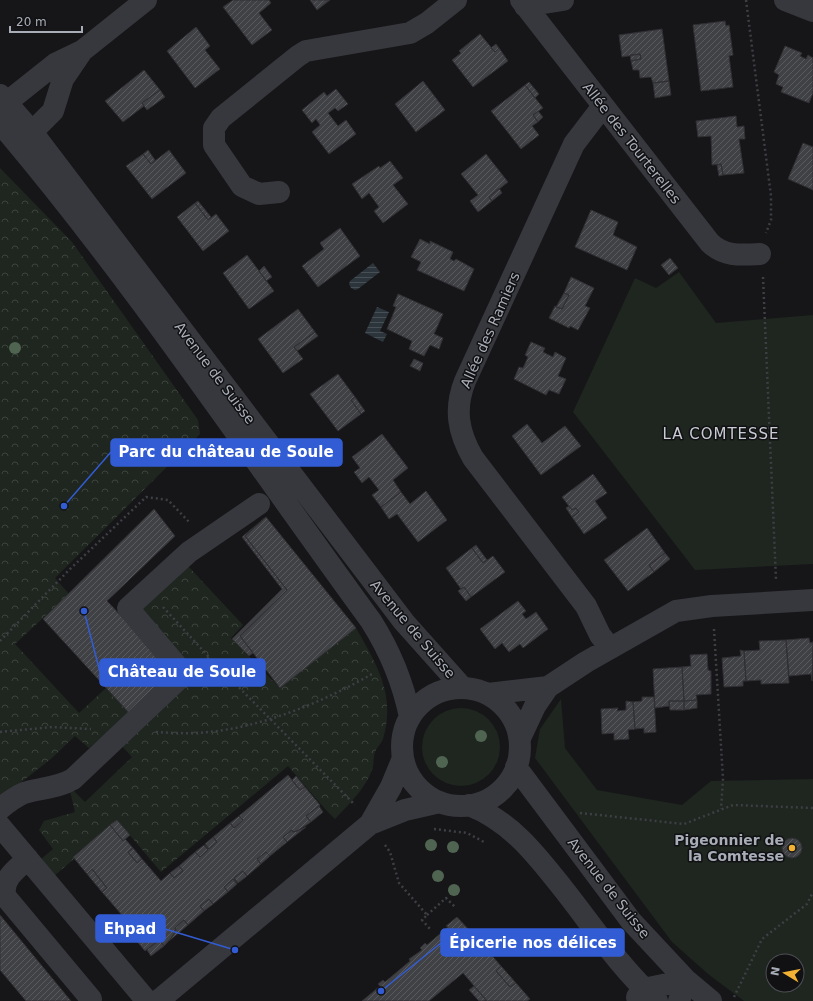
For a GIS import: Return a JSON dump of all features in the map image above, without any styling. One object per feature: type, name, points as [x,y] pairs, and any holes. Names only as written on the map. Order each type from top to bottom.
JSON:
[{"type":"street","points":[[82,51],[63,79],[53,111],[32,132],[3,127],[3,99],[55,64],[82,51],[146,0]]},
{"type":"street","points":[[279,192],[259,194],[242,186],[214,145],[212,133],[216,122],[306,51],[410,33],[427,24],[456,0]]},
{"type":"street","points":[[523,3],[563,0]]},
{"type":"street","points":[[785,0],[813,12]]},
{"type":"street","name":"Allée des Tourterelles","points":[[523,3],[710,243],[718,250],[728,254],[760,254]]},
{"type":"street","name":"Avenue de Suisse","points":[[3,99],[32,132],[404,622],[462,687]]},
{"type":"street","name":"Allée des Ramiers","points":[[603,106],[574,144],[465,381],[461,392],[458,412],[460,432],[473,458],[586,606],[600,635],[610,648]]},
{"type":"street","name":"Avenue de Suisse","points":[[3,127],[67,205],[183,360],[371,621],[385,643],[394,663],[400,678],[410,717]]},
{"type":"street","points":[[0,809],[11,800],[24,793],[69,781],[184,674],[128,608],[189,552],[259,504]]},
{"type":"street","points":[[520,738],[535,706],[548,687],[610,648],[676,611],[712,606],[813,600]]},
{"type":"street","points":[[462,687],[475,689],[488,694],[499,701],[509,711],[516,724],[520,738],[520,753],[516,767],[507,784],[493,797],[469,805],[455,805],[440,802],[416,786],[408,774],[403,758],[403,736],[410,717],[426,698],[449,688],[462,687]]},
{"type":"street","points":[[488,694],[548,687]]},
{"type":"street","points":[[370,824],[391,787],[403,758]]},
{"type":"street","name":"Avenue de Suisse","points":[[516,767],[631,921],[686,980],[710,1001]]},
{"type":"street","points":[[158,1001],[370,824],[406,810],[440,802]]},
{"type":"street","points":[[469,805],[498,819],[516,833],[542,861],[645,997],[686,980]]},
{"type":"street","points":[[0,826],[147,1001]]},
{"type":"street","points":[[28,859],[10,875],[3,889],[4,896],[91,999]]},
{"type":"street","points":[[679,1001],[686,980]]},
{"type":"path","points":[[746,0],[771,196],[771,220],[760,254],[764,289],[777,602]]},
{"type":"path","points":[[0,641],[68,571],[146,497],[168,500],[206,541]]},
{"type":"path","points":[[147,590],[209,657],[355,806]]},
{"type":"path","points":[[712,606],[723,780],[720,809]]},
{"type":"path","points":[[184,674],[209,657]]},
{"type":"path","points":[[0,732],[52,727],[208,732],[236,728],[270,719],[320,699],[361,681],[394,663]]},
{"type":"path","points":[[578,813],[684,824],[733,804],[813,808]]},
{"type":"path","points":[[431,829],[467,834],[488,844]]},
{"type":"path","points":[[379,848],[391,842]]},
{"type":"path","points":[[385,845],[390,852],[399,883],[427,915]]},
{"type":"path","points":[[734,998],[762,939],[807,904],[813,892]]},
{"type":"path","points":[[430,929],[422,920],[446,898],[455,908]]},
{"type":"green space","points":[[0,168],[72,242],[198,420],[200,434],[55,578],[69,594],[15,644],[79,713],[106,688],[130,714],[89,748],[75,736],[52,758],[0,799]]},
{"type":"green space","points":[[679,272],[716,323],[813,315],[813,564],[695,570],[573,412],[635,278],[656,288]]},
{"type":"green space","points":[[188,566],[243,625],[231,638],[280,688],[356,628],[377,668],[386,694],[386,723],[383,739],[375,752],[373,766],[369,777],[361,790],[335,819],[288,766],[161,872],[117,820],[73,856],[74,859],[54,876],[40,860],[53,849],[39,830],[44,821],[75,812],[70,791],[72,789],[85,802],[132,757],[120,744],[194,675],[139,612]]},
{"type":"green space","points":[[561,699],[565,748],[597,790],[682,805],[711,781],[813,779],[813,1001],[744,1001],[708,974],[672,942],[535,758],[540,729]]},
{"type":"green space","points":[[461,708],[476,711],[489,719],[497,732],[500,747],[497,762],[489,775],[476,783],[461,786],[446,783],[433,775],[425,762],[422,747],[425,732],[433,719],[446,711]]},
{"type":"shaded area","points":[[373,263],[380,272],[358,289],[355,290],[351,288],[349,284],[350,281]]},
{"type":"shaded area","points":[[377,307],[389,312],[380,331],[387,334],[383,342],[365,333]]},
{"type":"building","points":[[233,0],[269,0],[271,3],[259,13],[272,30],[252,45],[223,7]]},
{"type":"building","points":[[310,0],[330,0],[317,10]]},
{"type":"building","points":[[725,21],[726,26],[729,25],[733,55],[729,56],[733,87],[701,91],[693,25]]},
{"type":"building","points":[[196,27],[210,46],[205,50],[220,69],[195,88],[167,51]]},
{"type":"building","points":[[662,29],[669,81],[653,83],[651,77],[640,78],[639,70],[633,70],[631,61],[641,59],[640,54],[622,57],[619,35]]},
{"type":"building","points":[[480,34],[495,52],[499,48],[508,61],[473,87],[452,60],[461,53],[459,51]]},
{"type":"building","points":[[496,44],[499,48],[495,52],[491,48]]},
{"type":"building","points":[[785,46],[802,53],[800,56],[806,59],[808,55],[813,58],[813,93],[809,103],[781,92],[783,87],[776,84],[779,75],[774,72]]},
{"type":"building","points":[[640,54],[641,59],[631,61],[630,55]]},
{"type":"building","points":[[144,70],[160,90],[142,103],[144,106],[123,122],[105,101]]},
{"type":"building","points":[[423,81],[445,110],[416,132],[395,104]]},
{"type":"building","points":[[669,81],[671,95],[655,98],[653,83]]},
{"type":"building","points":[[529,82],[539,94],[535,98],[525,85]]},
{"type":"building","points":[[525,85],[543,108],[533,115],[538,122],[532,126],[539,135],[521,149],[491,111]]},
{"type":"building","points":[[336,89],[348,104],[338,111],[335,108],[328,113],[338,126],[346,120],[356,134],[329,154],[312,132],[320,125],[316,119],[312,123],[302,110],[324,92],[327,96]]},
{"type":"building","points":[[160,90],[165,97],[147,110],[142,103]]},
{"type":"building","points":[[538,111],[543,117],[538,122],[533,115]]},
{"type":"building","points":[[736,116],[737,127],[744,126],[745,139],[739,139],[744,173],[723,175],[721,164],[712,165],[711,136],[698,137],[696,121]]},
{"type":"building","points":[[803,143],[813,147],[813,190],[788,179]]},
{"type":"building","points":[[148,150],[155,160],[151,164],[143,154]]},
{"type":"building","points":[[169,150],[186,173],[152,199],[126,166],[143,154],[151,164]]},
{"type":"building","points":[[486,154],[508,182],[489,197],[492,201],[478,212],[470,201],[478,195],[461,174]]},
{"type":"building","points":[[390,161],[403,178],[393,185],[408,204],[383,223],[374,211],[379,207],[369,193],[362,199],[352,184],[379,166],[380,168]]},
{"type":"building","points":[[721,164],[723,175],[719,176],[717,165]]},
{"type":"building","points":[[499,188],[502,193],[492,201],[489,197]]},
{"type":"building","points":[[198,201],[211,217],[208,220],[195,203]]},
{"type":"building","points":[[195,203],[208,220],[216,214],[229,231],[203,251],[177,217]]},
{"type":"building","points":[[591,210],[618,222],[613,235],[637,247],[627,270],[575,247]]},
{"type":"building","points":[[340,228],[360,256],[318,287],[302,266],[324,249],[320,243]]},
{"type":"building","points":[[420,239],[430,244],[430,241],[453,252],[450,259],[454,261],[456,259],[474,269],[464,291],[417,270],[421,262],[411,257]]},
{"type":"building","points":[[247,255],[274,291],[249,309],[223,273]]},
{"type":"building","points":[[670,258],[678,268],[669,275],[661,265]]},
{"type":"building","points":[[264,266],[272,277],[266,281],[259,271]]},
{"type":"building","points":[[571,277],[594,288],[585,306],[590,308],[578,330],[570,326],[569,328],[549,318],[555,306],[562,309],[569,295],[564,293]]},
{"type":"building","points":[[564,293],[569,295],[562,309],[556,307]]},
{"type":"building","points":[[398,294],[443,314],[434,334],[443,338],[439,349],[430,345],[424,356],[409,349],[412,341],[387,329],[396,307],[393,306]]},
{"type":"building","points":[[298,309],[315,332],[294,347],[303,359],[283,373],[258,339]]},
{"type":"building","points":[[315,332],[318,336],[297,351],[294,347]]},
{"type":"building","points":[[531,342],[545,348],[543,352],[553,357],[555,352],[566,358],[558,376],[566,379],[559,394],[549,390],[546,395],[514,379],[519,367],[523,368],[528,357],[525,355]]},
{"type":"building","points":[[414,359],[423,363],[420,371],[410,366]]},
{"type":"building","points":[[338,374],[355,397],[351,400],[361,414],[338,431],[310,394]]},
{"type":"building","points":[[355,397],[365,411],[361,414],[351,400]]},
{"type":"building","points":[[527,424],[542,443],[565,426],[581,446],[541,475],[512,436]]},
{"type":"building","points":[[382,434],[408,468],[393,480],[401,492],[381,507],[372,495],[379,490],[369,477],[362,483],[354,472],[360,468],[352,457]]},
{"type":"building","points":[[593,474],[607,493],[595,501],[607,518],[584,534],[572,517],[579,512],[576,508],[572,510],[562,497]]},
{"type":"building","points":[[426,491],[447,520],[418,542],[397,514],[389,519],[381,507],[401,492],[410,504]]},
{"type":"building","points":[[569,506],[572,510],[576,508],[579,512],[572,517],[566,508]]},
{"type":"building","points":[[154,509],[175,536],[107,601],[173,671],[130,714],[43,619]]},
{"type":"building","points":[[266,517],[356,628],[280,688],[240,636],[287,590],[245,536]]},
{"type":"building","points":[[266,517],[245,536],[287,590],[240,636],[253,653],[249,656],[232,639],[282,589],[242,537]]},
{"type":"building","points":[[647,528],[665,553],[649,565],[654,572],[628,591],[604,560]]},
{"type":"building","points":[[476,545],[487,560],[483,563],[472,548]]},
{"type":"building","points":[[472,548],[483,563],[493,556],[505,572],[471,597],[464,587],[461,589],[446,568]]},
{"type":"building","points":[[665,553],[670,559],[654,572],[649,565]]},
{"type":"building","points":[[464,587],[471,597],[466,601],[458,591]]},
{"type":"building","points":[[518,601],[526,611],[522,614],[526,619],[536,612],[548,629],[523,648],[520,644],[509,652],[502,643],[495,649],[480,629]]},
{"type":"building","points":[[809,638],[810,643],[813,642],[812,681],[811,674],[789,676],[786,640]]},
{"type":"building","points":[[786,640],[789,683],[761,684],[761,680],[746,681],[744,651],[760,650],[759,641]]},
{"type":"building","points":[[740,650],[744,651],[746,681],[743,681],[743,686],[724,687],[722,658],[741,656]]},
{"type":"building","points":[[707,654],[708,670],[711,671],[711,694],[696,695],[697,700],[684,701],[682,667],[691,666],[690,655]]},
{"type":"building","points":[[682,667],[684,701],[669,701],[669,706],[655,708],[653,669]]},
{"type":"building","points":[[642,697],[654,697],[656,732],[644,733],[644,728],[635,729],[633,702],[642,701]]},
{"type":"building","points":[[697,700],[697,708],[684,710],[684,701]]},
{"type":"building","points":[[626,701],[633,702],[635,729],[628,730],[629,739],[614,740],[614,733],[602,734],[601,709],[618,708],[617,711],[626,710]]},
{"type":"building","points":[[669,701],[684,701],[684,710],[670,710]]},
{"type":"building","points":[[288,775],[300,790],[305,787],[320,805],[306,816],[311,822],[297,831],[293,832],[292,830],[283,837],[287,842],[270,856],[266,852],[257,859],[261,864],[247,876],[243,871],[234,878],[237,884],[233,879],[224,887],[228,892],[213,904],[209,899],[200,906],[204,911],[188,925],[184,920],[175,928],[176,930],[173,936],[164,946],[159,940],[145,951],[130,933],[134,929],[102,892],[107,888],[92,869],[87,874],[73,857],[110,825],[123,841],[125,839],[133,848],[128,852],[137,863],[142,859],[161,881],[170,873],[174,878],[183,871],[179,866],[195,852],[200,857],[208,850],[205,844],[209,849],[217,842],[213,837],[230,823],[234,828],[243,820],[239,816]]},
{"type":"building","points":[[296,776],[305,787],[300,790],[292,780]]},
{"type":"building","points":[[319,806],[323,812],[311,822],[306,816]]},
{"type":"building","points":[[239,816],[243,820],[234,828],[230,823]]},
{"type":"building","points":[[117,820],[130,835],[123,841],[110,825]]},
{"type":"building","points":[[306,827],[287,842],[283,837],[292,830],[293,832]]},
{"type":"building","points":[[213,837],[217,842],[209,849],[205,844]]},
{"type":"building","name":"Pigeonnier de la Comtesse","points":[[792,838],[799,841],[802,848],[799,855],[792,858],[785,855],[782,848],[785,841]]},
{"type":"building","points":[[204,845],[208,850],[200,857],[195,852]]},
{"type":"building","points":[[133,848],[142,859],[137,863],[128,852]]},
{"type":"building","points":[[266,852],[270,856],[261,864],[257,859]]},
{"type":"building","points":[[179,866],[183,871],[174,878],[170,873]]},
{"type":"building","points":[[92,869],[107,888],[102,892],[87,874]]},
{"type":"building","points":[[243,871],[247,876],[238,883],[234,878]]},
{"type":"building","points":[[233,879],[237,884],[228,892],[224,887]]},
{"type":"building","points":[[209,899],[213,904],[204,911],[200,906]]},
{"type":"building","points":[[0,915],[71,1001],[26,1001],[0,970]]},
{"type":"building","points":[[457,917],[470,931],[464,937],[480,954],[486,949],[501,966],[496,971],[510,987],[516,983],[530,999],[527,1001],[487,1001],[463,973],[429,1001],[362,1001],[380,986],[378,984],[383,980],[385,982],[410,961],[409,959],[422,950],[420,948],[425,943],[427,945]]},
{"type":"building","points":[[184,920],[188,925],[169,941],[175,932],[175,928]]},
{"type":"building","points":[[159,940],[164,946],[151,956],[147,950]]},
{"type":"building","points":[[501,966],[516,983],[510,987],[496,971]]},
{"type":"building","points":[[474,986],[486,1000],[479,1001],[469,990]]},
{"type":"place","name":"Parc du château de Soule","points":[[64,506]]},
{"type":"place","name":"Château de Soule","points":[[84,611]]},
{"type":"place","name":"Pigeonnier de la Comtesse","points":[[792,848]]},
{"type":"place","name":"Ehpad","points":[[235,950]]},
{"type":"place","name":"Épicerie nos délices","points":[[381,991]]},
{"type":"district","name":"LA COMTESSE","points":[[721,434]]}]
